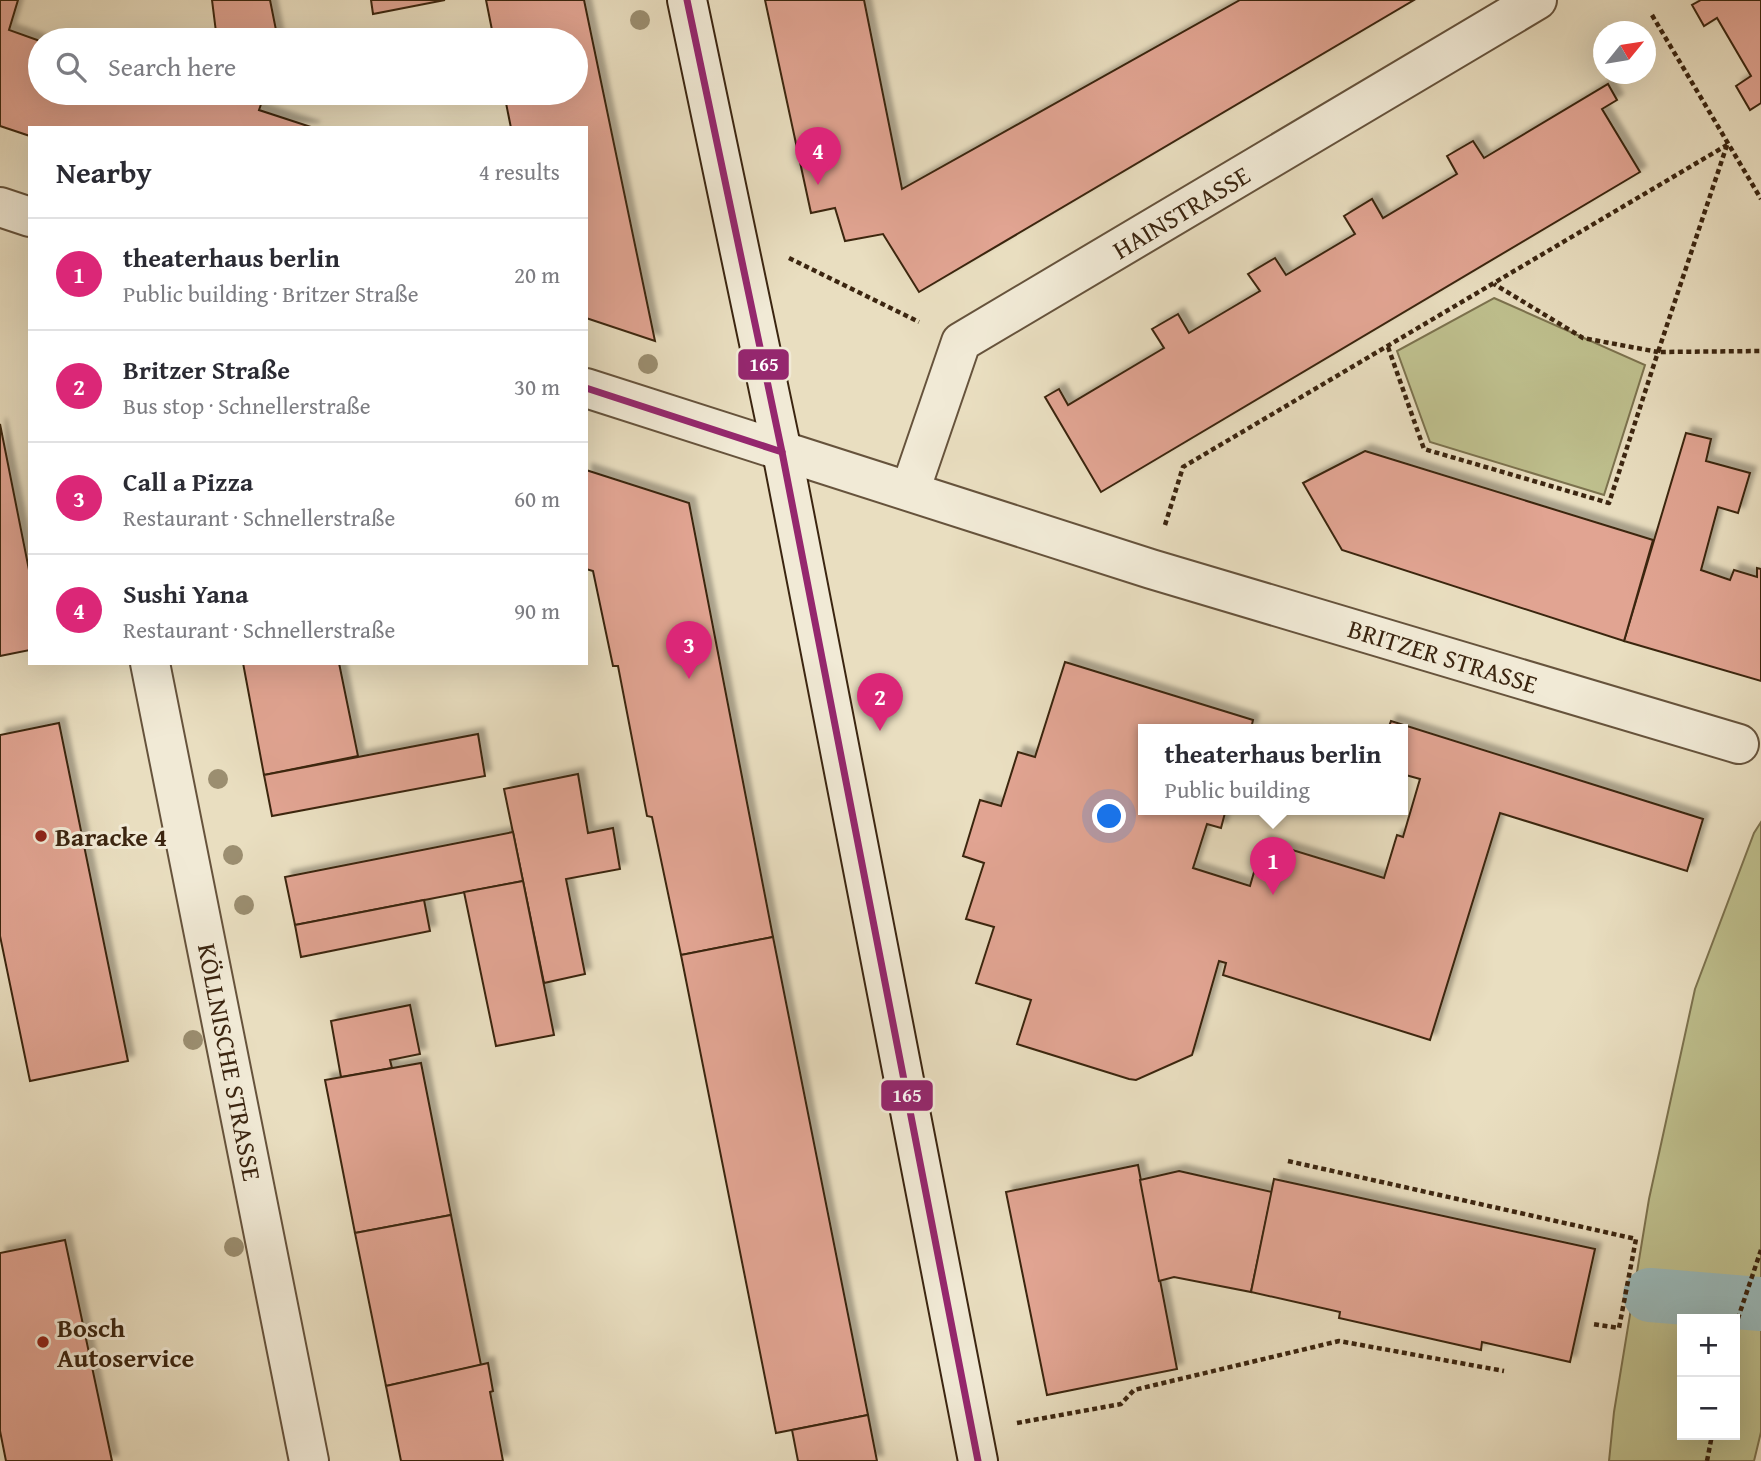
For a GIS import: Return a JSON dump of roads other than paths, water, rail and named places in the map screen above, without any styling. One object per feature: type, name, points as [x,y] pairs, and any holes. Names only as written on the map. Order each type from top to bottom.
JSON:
[{"type":"street","points":[[687,0],[782,452],[975,1446]]},
{"type":"street","name":"HAINSTRASSE","points":[[910,491],[961,342],[1537,0]]},
{"type":"street","points":[[0,207],[28,216]]},
{"type":"street","name":"BRITZER STRASSE","points":[[588,389],[1151,569],[1739,744]]},
{"type":"street","name":"KÖLLNISCHE STRASSE","points":[[150,665],[309,1461]]},
{"type":"waterway","points":[[1650,1295],[1761,1304]]},
{"type":"place","name":"Sushi Yana","points":[[818,185]]},
{"type":"place","name":"Call a Pizza","points":[[689,679]]},
{"type":"place","name":"Britzer Straße","points":[[880,731]]},
{"type":"place","name":"Baracke 4","points":[[41,836]]},
{"type":"place","name":"theaterhaus berlin","points":[[1273,895]]},
{"type":"place","name":"Bosch Autoservice","points":[[43,1342]]}]
